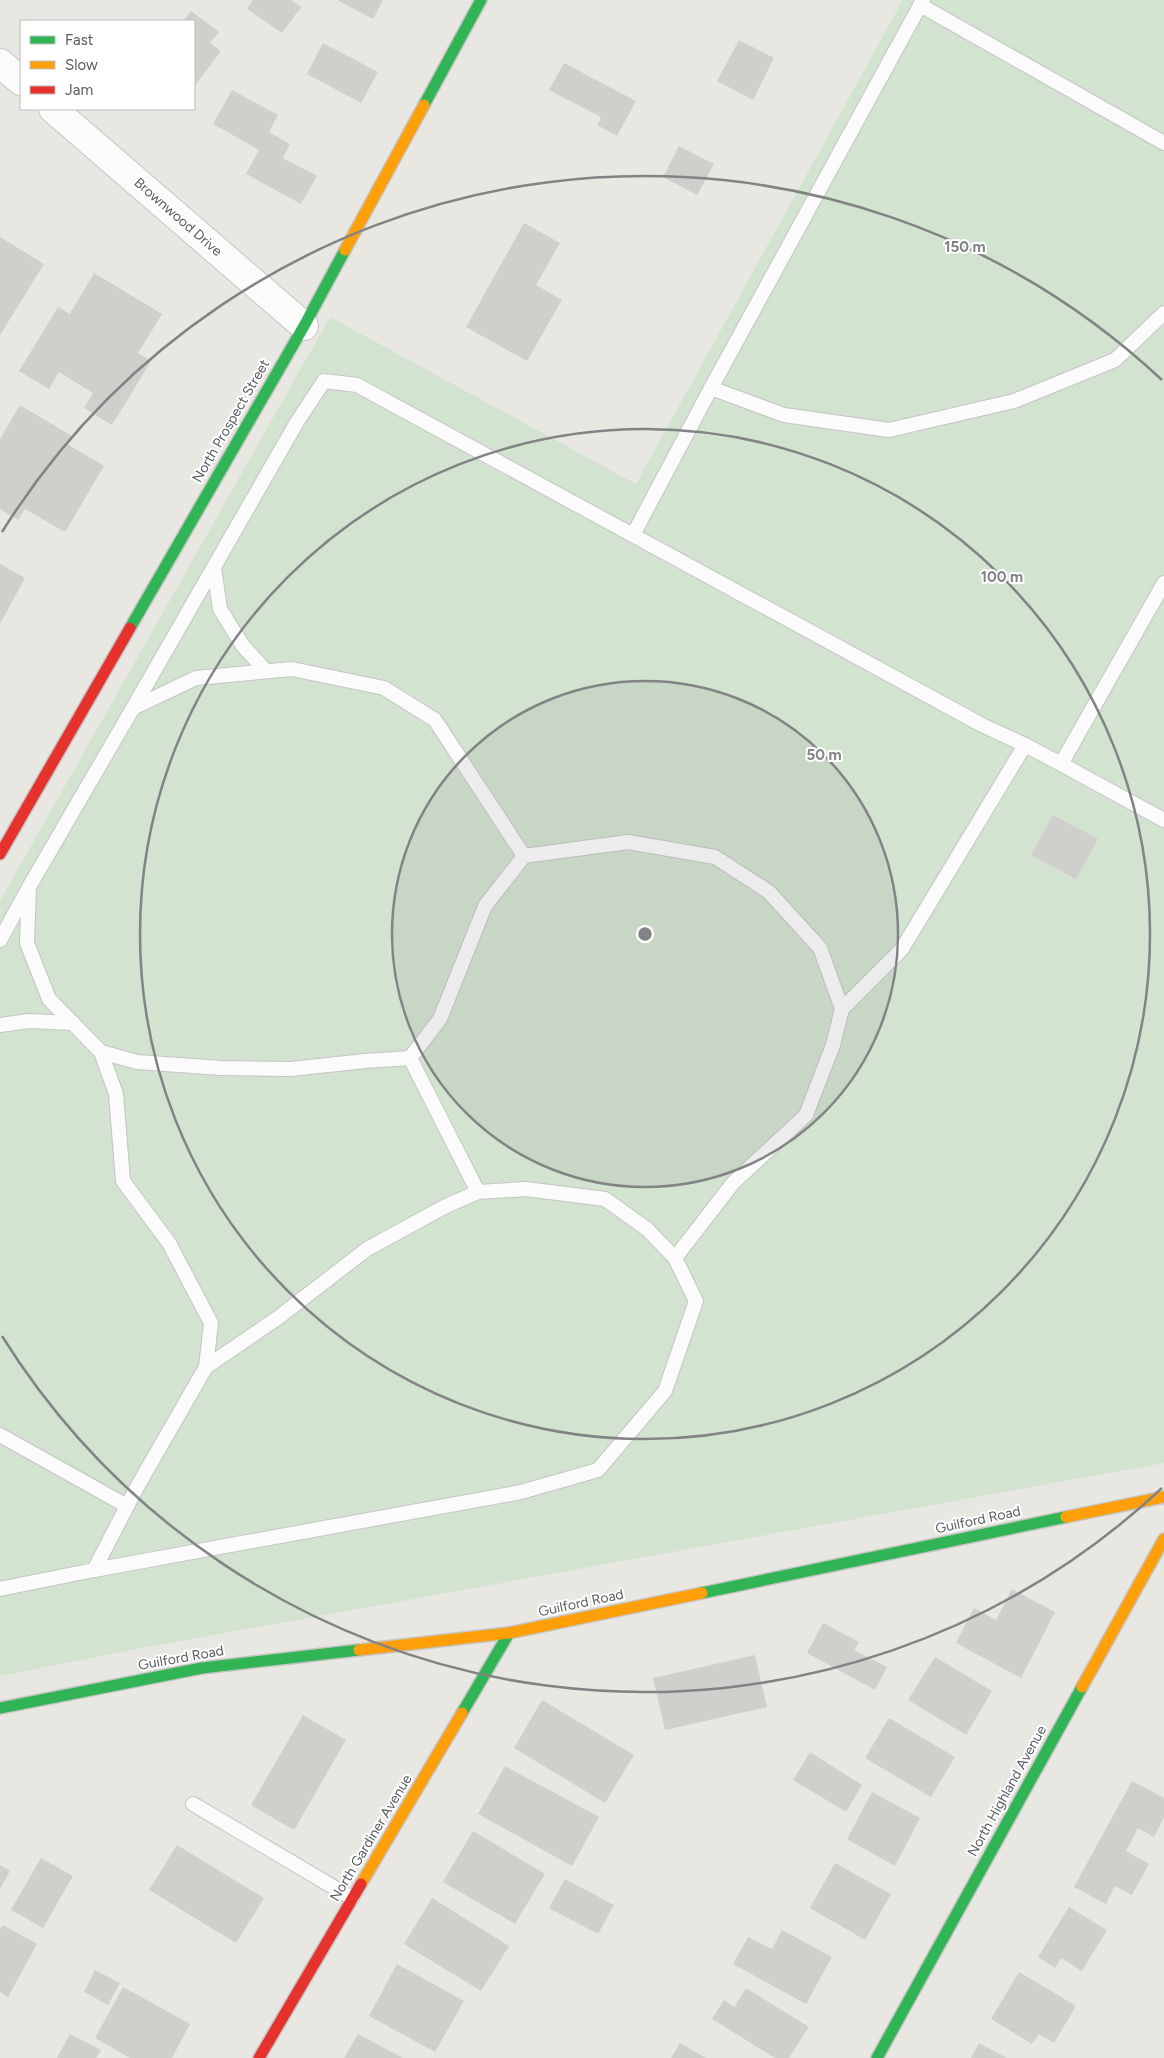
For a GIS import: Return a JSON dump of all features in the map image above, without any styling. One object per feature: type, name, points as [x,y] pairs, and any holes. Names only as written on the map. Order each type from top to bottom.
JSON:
[{"type":"street","name":"North Prospect Street","points":[[0,854],[7,824],[304,326],[481,0]]},
{"type":"street","points":[[0,63],[20,80]]},
{"type":"street","name":"Brownwood Drive","points":[[54,110],[304,326]]},
{"type":"street","name":"Guilford Road","points":[[0,1708],[202,1668],[509,1633],[1164,1497]]},
{"type":"street","name":"North Highland Avenue","points":[[877,2058],[1164,1539]]},
{"type":"street","name":"North Gardiner Avenue","points":[[258,2058],[509,1633]]},
{"type":"lane","points":[[633,535],[922,2],[1164,143]]},
{"type":"lane","points":[[711,388],[784,415],[889,430],[1014,401],[1115,360],[1164,314]]},
{"type":"lane","points":[[0,940],[297,422],[324,381],[357,385],[982,725],[1025,745],[1164,820]]},
{"type":"lane","points":[[214,567],[220,609],[243,646],[266,671]]},
{"type":"lane","points":[[1061,764],[1164,583]]},
{"type":"lane","points":[[133,708],[196,678],[266,671],[292,669],[384,688],[435,720],[524,856]]},
{"type":"lane","points":[[675,1258],[733,1183],[806,1114],[833,1046],[842,1009],[902,949],[1025,745]]},
{"type":"lane","points":[[101,1052],[137,1062],[231,1068],[290,1069],[410,1058],[440,1020],[485,906],[524,856],[628,842],[715,857],[769,892],[820,948],[842,1009]]},
{"type":"lane","points":[[29,887],[28,943],[50,999],[101,1052],[116,1094],[123,1181],[169,1243],[210,1323],[206,1367],[127,1506],[94,1570]]},
{"type":"lane","points":[[0,1025],[29,1021],[73,1023]]},
{"type":"lane","points":[[410,1058],[478,1192]]},
{"type":"lane","points":[[0,1589],[521,1492],[598,1470],[665,1391],[696,1301],[675,1258],[647,1229],[605,1199],[526,1189],[478,1192],[446,1206],[367,1249],[279,1317],[206,1367]]},
{"type":"lane","points":[[0,1435],[127,1506]]},
{"type":"lane","points":[[193,1804],[352,1898]]},
{"type":"green space","points":[[903,0],[1164,0],[1164,1463],[131,1650],[0,1676],[0,901],[330,317],[636,484]]},
{"type":"building","points":[[253,0],[291,0],[301,7],[282,33],[247,9]]},
{"type":"building","points":[[337,0],[383,0],[373,19]]},
{"type":"building","points":[[191,11],[219,32],[210,43],[221,51],[195,86],[195,20],[184,20]]},
{"type":"building","points":[[739,40],[774,58],[753,100],[717,81]]},
{"type":"building","points":[[323,43],[378,72],[361,103],[307,74]]},
{"type":"building","points":[[564,63],[636,101],[617,136],[597,125],[601,117],[549,90]]},
{"type":"building","points":[[232,90],[278,115],[269,132],[290,144],[283,158],[317,176],[301,204],[246,174],[259,150],[213,124]]},
{"type":"building","points":[[679,146],[714,164],[697,195],[663,177]]},
{"type":"building","points":[[524,223],[560,243],[536,285],[562,300],[527,361],[466,327]]},
{"type":"building","points":[[0,237],[44,264],[0,335]]},
{"type":"building","points":[[94,273],[162,314],[138,353],[151,361],[112,425],[84,408],[93,393],[59,372],[49,389],[19,371],[58,307],[70,314]]},
{"type":"building","points":[[20,405],[72,436],[67,444],[104,466],[65,532],[25,509],[18,520],[0,509],[0,439]]},
{"type":"building","points":[[0,564],[25,578],[0,624]]},
{"type":"building","points":[[1053,815],[1098,839],[1076,879],[1031,855]]},
{"type":"building","points":[[1012,1589],[1055,1612],[1021,1678],[956,1643],[974,1608],[996,1620]]},
{"type":"building","points":[[823,1623],[859,1642],[854,1650],[887,1667],[875,1690],[807,1653]]},
{"type":"building","points":[[755,1655],[767,1707],[665,1730],[653,1678]]},
{"type":"building","points":[[935,1657],[992,1691],[966,1735],[908,1700]]},
{"type":"building","points":[[542,1700],[634,1755],[605,1803],[514,1748]]},
{"type":"building","points":[[303,1715],[346,1740],[294,1830],[251,1805]]},
{"type":"building","points":[[889,1718],[955,1757],[931,1797],[865,1758]]},
{"type":"building","points":[[810,1752],[862,1785],[846,1812],[793,1780]]},
{"type":"building","points":[[505,1766],[599,1817],[572,1866],[478,1814]]},
{"type":"building","points":[[1132,1781],[1164,1798],[1164,1817],[1154,1837],[1138,1828],[1126,1851],[1149,1864],[1132,1895],[1115,1886],[1106,1904],[1074,1887]]},
{"type":"building","points":[[872,1792],[920,1818],[895,1866],[847,1839]]},
{"type":"building","points":[[473,1831],[545,1874],[515,1924],[443,1882]]},
{"type":"building","points":[[177,1845],[264,1898],[236,1943],[149,1890]]},
{"type":"building","points":[[41,1858],[73,1876],[43,1928],[11,1910]]},
{"type":"building","points":[[835,1863],[891,1894],[865,1940],[810,1908]]},
{"type":"building","points":[[0,1865],[10,1871],[0,1889]]},
{"type":"building","points":[[565,1879],[614,1905],[598,1934],[549,1908]]},
{"type":"building","points":[[432,1898],[509,1946],[481,1991],[404,1944]]},
{"type":"building","points":[[1069,1907],[1107,1930],[1082,1971],[1061,1958],[1055,1968],[1038,1957]]},
{"type":"building","points":[[3,1925],[37,1944],[8,1997],[0,1992],[0,1930]]},
{"type":"building","points":[[782,1930],[832,1957],[806,2004],[733,1964],[748,1937],[772,1949]]},
{"type":"building","points":[[397,1964],[464,2001],[435,2052],[369,2016]]},
{"type":"building","points":[[95,1970],[120,1983],[108,2005],[84,1992]]},
{"type":"building","points":[[1019,1972],[1076,2006],[1054,2043],[1039,2034],[1032,2044],[991,2019]]},
{"type":"building","points":[[123,1987],[190,2024],[172,2058],[130,2058],[95,2038]]},
{"type":"building","points":[[746,1988],[809,2027],[789,2058],[775,2058],[712,2019],[724,2000],[734,2007]]},
{"type":"building","points":[[70,2034],[101,2050],[96,2058],[57,2058]]},
{"type":"building","points":[[358,2034],[403,2058],[344,2058]]},
{"type":"building","points":[[680,2043],[706,2058],[671,2058]]},
{"type":"building","points":[[979,2043],[1007,2058],[971,2058]]},
{"type":"traffic: fast","points":[[424,105],[481,0]]},
{"type":"traffic: fast","points":[[130,628],[304,326],[345,250]]},
{"type":"traffic: fast","points":[[702,1593],[1066,1517]]},
{"type":"traffic: fast","points":[[462,1713],[509,1633]]},
{"type":"traffic: fast","points":[[0,1708],[202,1668],[359,1650]]},
{"type":"traffic: fast","points":[[877,2058],[1082,1687]]},
{"type":"traffic: slow","points":[[345,250],[424,105]]},
{"type":"traffic: slow","points":[[1066,1517],[1164,1497]]},
{"type":"traffic: slow","points":[[1082,1687],[1164,1539]]},
{"type":"traffic: slow","points":[[359,1650],[509,1633],[702,1593]]},
{"type":"traffic: slow","points":[[361,1884],[462,1713]]},
{"type":"traffic: jam","points":[[0,854],[130,628]]},
{"type":"traffic: jam","points":[[259,2058],[361,1884]]}]
